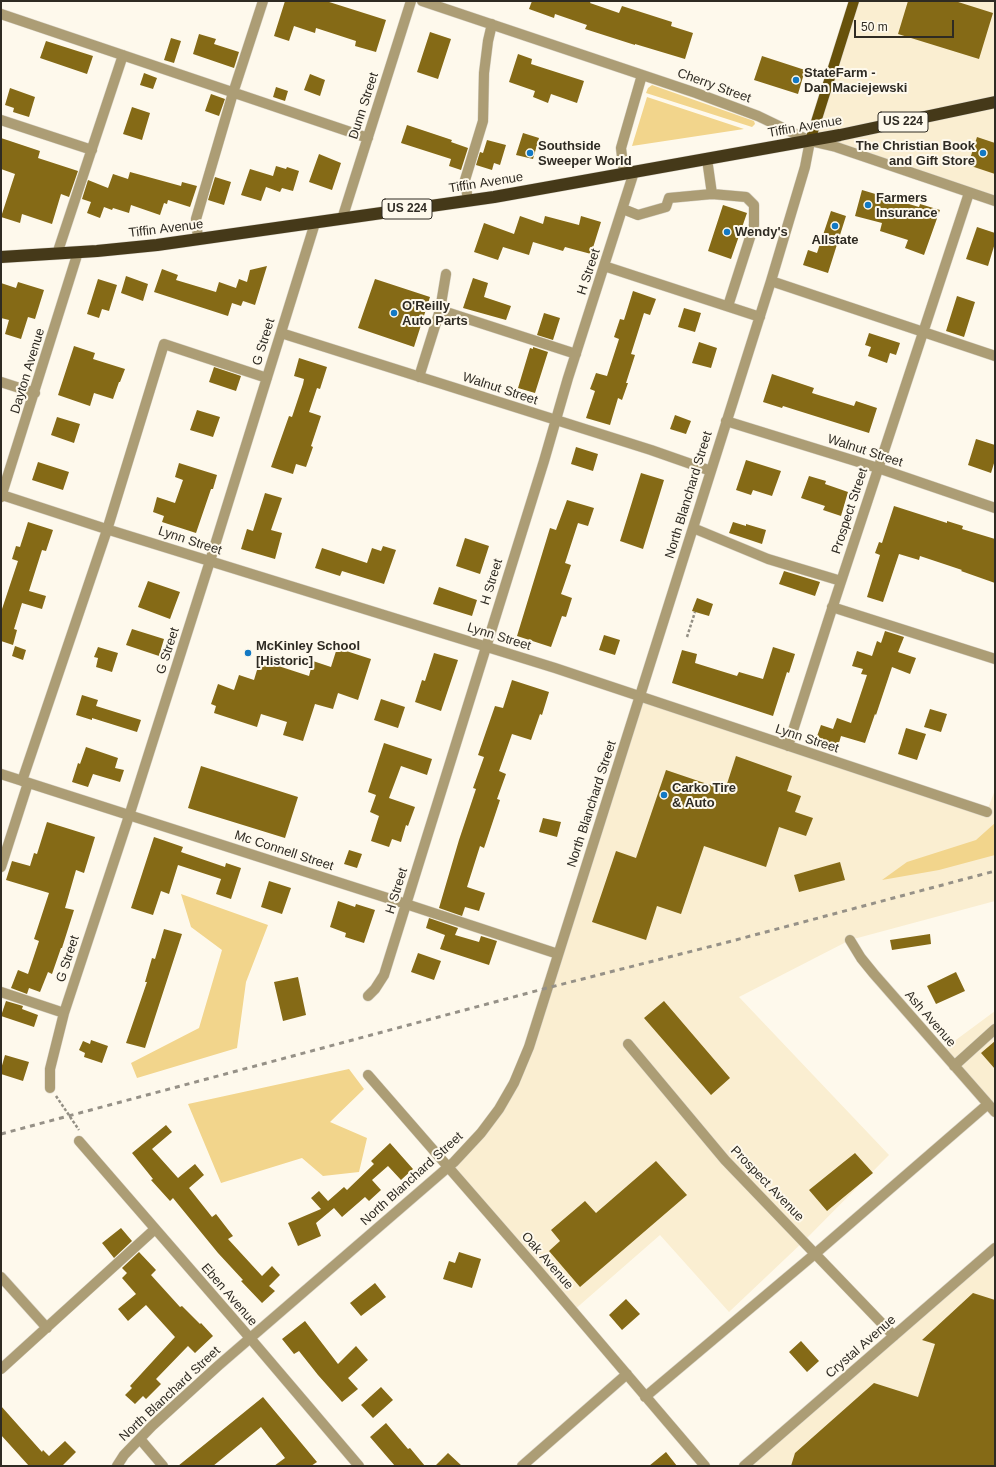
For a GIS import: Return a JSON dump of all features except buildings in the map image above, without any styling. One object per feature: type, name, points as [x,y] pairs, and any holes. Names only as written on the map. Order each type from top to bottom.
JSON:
[{"type":"highway","name":"Tiffin Avenue","points":[[1,257],[57,254],[134,247],[198,239],[315,223],[584,182],[810,141],[995,102]]},
{"type":"main road","name":"North Blanchard Street","points":[[810,141],[854,1]]},
{"type":"street","points":[[198,239],[196,218],[233,92],[263,1]]},
{"type":"street","name":"Dunn Street","points":[[342,219],[411,1]]},
{"type":"street","name":"Cherry Street","points":[[422,1],[642,75],[758,116],[810,141],[836,147],[995,201]]},
{"type":"street","points":[[1,14],[368,138]]},
{"type":"street","points":[[468,200],[465,180],[483,121],[484,73],[488,41],[492,24]]},
{"type":"street","points":[[57,254],[123,56]]},
{"type":"street","points":[[629,173],[621,148],[642,75]]},
{"type":"street","points":[[1,120],[92,150]]},
{"type":"street","name":"North Blanchard Street","points":[[117,1466],[124,1455],[152,1426],[250,1338],[448,1167],[481,1133],[499,1109],[514,1083],[529,1047],[760,317],[805,167],[810,141]]},
{"type":"street","points":[[707,159],[712,194]]},
{"type":"street","name":"H Street","points":[[368,996],[375,989],[384,975],[576,354],[623,209],[629,173]]},
{"type":"street","name":"Prospect Street","points":[[788,746],[832,607],[969,193]]},
{"type":"street","points":[[623,209],[638,215],[666,207],[669,198],[712,194],[746,197],[754,206],[754,225],[728,306]]},
{"type":"street","name":"G Street","points":[[50,1088],[50,1069],[64,1013],[129,816],[315,223]]},
{"type":"street","name":"Dayton Avenue","points":[[1,496],[35,393],[78,252]]},
{"type":"street","points":[[604,266],[760,317]]},
{"type":"street","points":[[419,377],[440,310],[446,274]]},
{"type":"street","points":[[771,281],[995,356]]},
{"type":"street","points":[[440,310],[576,354]]},
{"type":"street","name":"Walnut Street","points":[[281,333],[711,470]]},
{"type":"street","points":[[1,867],[25,782],[107,530],[164,344],[267,378]]},
{"type":"street","points":[[1,382],[35,393]]},
{"type":"street","name":"Walnut Street","points":[[726,421],[878,468],[995,508]]},
{"type":"street","name":"Lynn Street","points":[[1,496],[486,647],[987,812]]},
{"type":"street","points":[[693,528],[768,559],[841,581]]},
{"type":"street","points":[[832,607],[995,659]]},
{"type":"street","name":"Mc Connell Street","points":[[1,774],[558,954]]},
{"type":"street","name":"Ash Avenue","points":[[850,940],[861,958],[874,974],[995,1112]]},
{"type":"street","points":[[1,992],[64,1013]]},
{"type":"street","points":[[954,1066],[995,1029]]},
{"type":"street","name":"Prospect Avenue","points":[[628,1044],[725,1160],[816,1253],[894,1336]]},
{"type":"street","name":"Oak Avenue","points":[[368,1075],[527,1257],[704,1466]]},
{"type":"street","points":[[645,1396],[816,1253],[988,1104]]},
{"type":"street","name":"Eben Avenue","points":[[79,1141],[359,1466]]},
{"type":"street","points":[[1,1369],[154,1229]]},
{"type":"street","name":"Crystal Avenue","points":[[744,1466],[995,1248]]},
{"type":"street","points":[[1,1277],[47,1328]]},
{"type":"street","points":[[522,1466],[626,1374]]},
{"type":"street","points":[[140,1439],[164,1466]]},
{"type":"path","points":[[687,637],[695,612]]},
{"type":"path","points":[[50,1088],[81,1133],[79,1141]]},
{"type":"shaded area","points":[[854,1],[995,1],[995,201],[811,141]]},
{"type":"shaded area","points":[[652,85],[754,121],[755,124],[752,127],[646,93],[648,88]]},
{"type":"shaded area","points":[[647,97],[744,129],[632,146]]},
{"type":"shaded area","points":[[640,697],[987,811],[995,790],[995,901],[850,940],[739,997],[889,1155],[804,1241],[729,1312],[660,1235],[573,1311],[448,1167],[514,1083]]},
{"type":"shaded area","points":[[995,823],[995,855],[939,870],[882,880],[907,862],[976,840]]},
{"type":"shaded area","points":[[181,894],[268,925],[246,982],[237,1048],[137,1078],[131,1063],[199,1028],[222,950],[191,927]]},
{"type":"shaded area","points":[[995,1011],[995,1112],[941,1051]]},
{"type":"shaded area","points":[[349,1069],[364,1089],[330,1122],[367,1138],[359,1172],[323,1176],[302,1158],[221,1183],[188,1104]]},
{"type":"shaded area","points":[[995,1248],[995,1466],[744,1466]]},
{"type":"railway","points":[[1,1134],[547,988],[728,942],[995,871]]},
{"type":"place","name":"StateFarm - Dan Maciejewski","points":[[796,80]]},
{"type":"place","name":"Southside Sweeper World","points":[[530,153]]},
{"type":"place","name":"The Christian Book and Gift Store","points":[[983,153]]},
{"type":"place","name":"Farmers Insurance","points":[[868,205]]},
{"type":"place","name":"Allstate","points":[[835,226]]},
{"type":"place","name":"Wendy's","points":[[727,232]]},
{"type":"place","name":"O'Reilly Auto Parts","points":[[394,313]]},
{"type":"place","name":"McKinley School [Historic]","points":[[248,653]]},
{"type":"place","name":"Carko Tire & Auto","points":[[664,795]]}]
